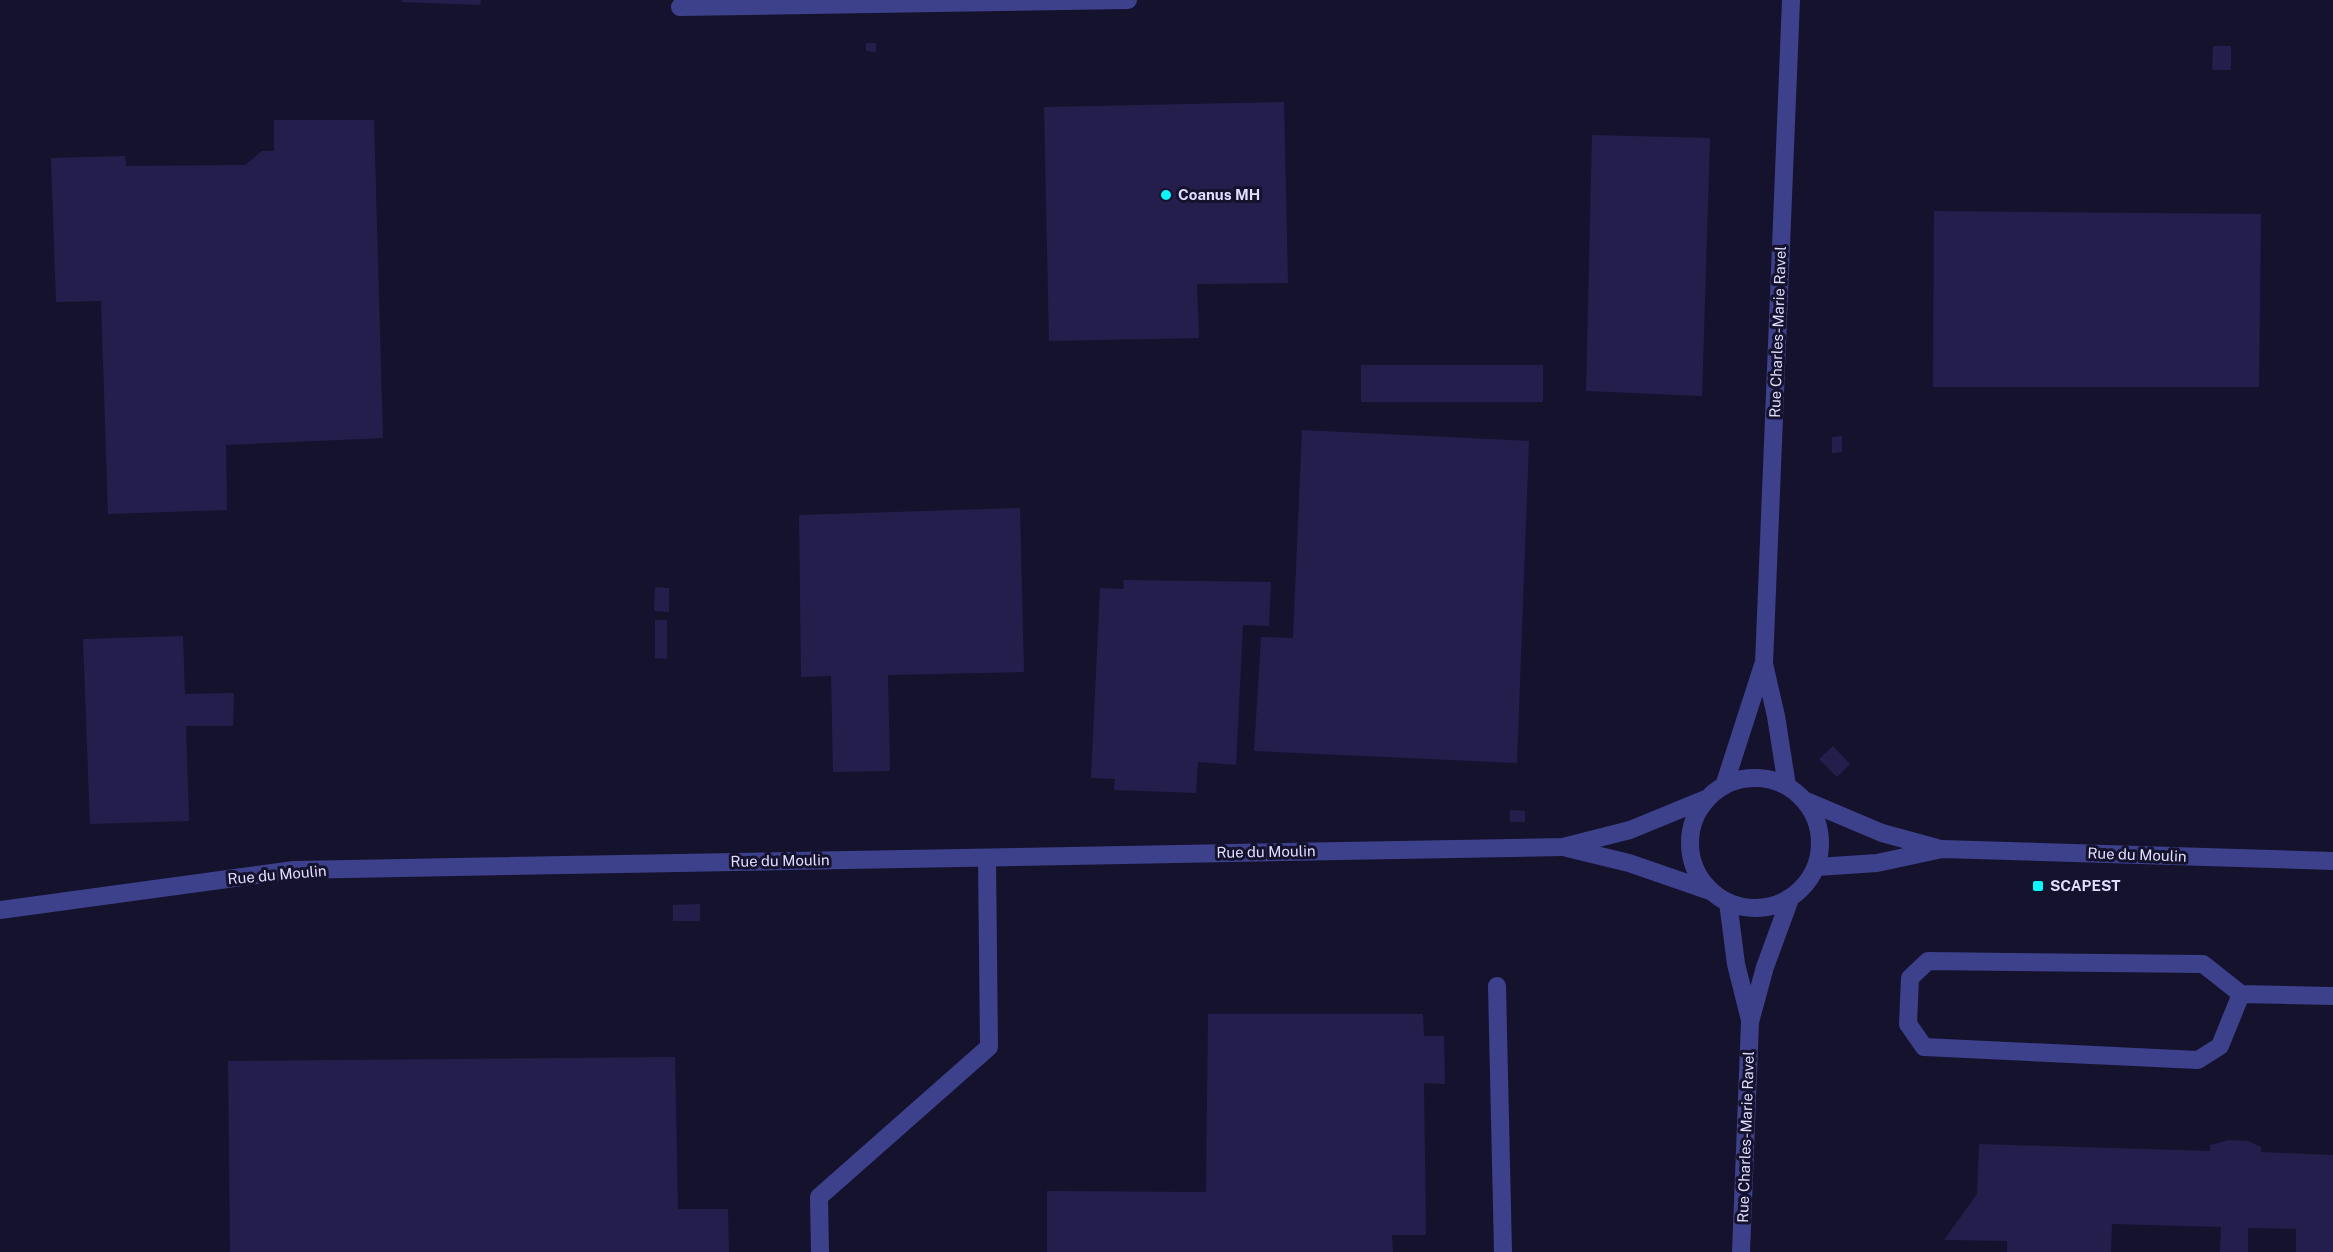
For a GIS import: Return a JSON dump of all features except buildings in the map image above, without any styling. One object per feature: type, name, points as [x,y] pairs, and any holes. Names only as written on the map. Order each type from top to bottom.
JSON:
[{"type":"street","points":[[680,7],[1128,0]]},
{"type":"street","name":"Rue Charles-Marie Ravel","points":[[1787,786],[1776,716],[1764,664],[1791,0]]},
{"type":"street","name":"Rue Charles-Marie Ravel","points":[[1724,786],[1764,664]]},
{"type":"street","points":[[1743,779],[1766,779],[1787,786],[1804,800],[1816,820],[1821,842],[1816,867],[1807,883],[1790,899],[1758,908],[1748,908],[1728,902],[1711,891],[1698,875],[1691,855],[1690,835],[1696,815],[1708,798],[1724,786],[1743,779]]},
{"type":"street","name":"Rue du Moulin","points":[[0,910],[294,870],[1563,847],[1630,830],[1708,798]]},
{"type":"street","name":"Rue du Moulin","points":[[1804,800],[1882,833],[1942,849],[2333,861]]},
{"type":"street","name":"Rue du Moulin","points":[[1563,847],[1629,863],[1711,891]]},
{"type":"street","name":"Rue du Moulin","points":[[1816,867],[1876,863],[1942,849]]},
{"type":"street","points":[[820,1252],[819,1197],[989,1047],[987,858]]},
{"type":"street","name":"Rue Charles-Marie Ravel","points":[[1742,1252],[1750,1022],[1765,967],[1790,899]]},
{"type":"street","name":"Rue Charles-Marie Ravel","points":[[1728,902],[1736,964],[1750,1022]]},
{"type":"street","points":[[2241,994],[2220,1046],[2198,1060],[1924,1047],[1908,1024],[1910,978],[1928,961],[2203,964],[2241,994],[2333,996]]},
{"type":"street","points":[[1497,986],[1503,1252]]},
{"type":"place","name":"Coanus MH","points":[[1166,195]]},
{"type":"place","name":"SCAPEST","points":[[2038,886]]}]
